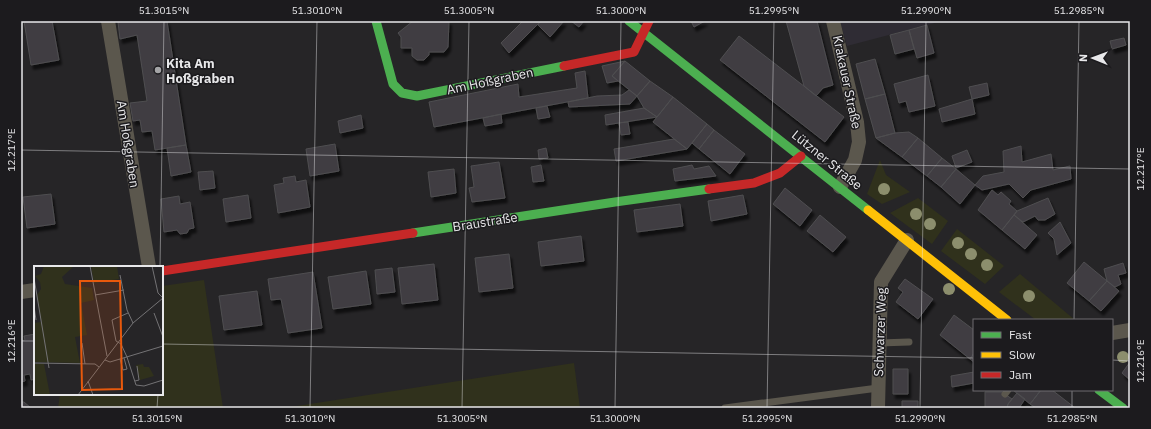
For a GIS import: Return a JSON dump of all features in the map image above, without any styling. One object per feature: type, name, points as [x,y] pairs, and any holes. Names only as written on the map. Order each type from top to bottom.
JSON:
[{"type":"street","name":"Am Hoßgraben","points":[[108,21],[149,266]]},
{"type":"street","name":"Am Hoßgraben","points":[[376,21],[394,84],[402,93],[417,96],[634,52],[644,33]]},
{"type":"street","name":"Lützner Straße","points":[[629,21],[1006,319]]},
{"type":"street","points":[[644,33],[649,21]]},
{"type":"street","name":"Krakauer Straße","points":[[833,21],[858,122],[859,142],[855,160],[840,187]]},
{"type":"street","name":"Braustraße","points":[[163,271],[615,202],[754,184],[780,173],[801,156]]},
{"type":"street","name":"Schwarzer Weg","points":[[878,408],[881,282],[907,240]]},
{"type":"street","points":[[21,292],[34,290]]},
{"type":"street","points":[[1113,333],[1130,330]]},
{"type":"street","points":[[1100,391],[1123,408]]},
{"type":"lane","points":[[879,343],[909,342]]},
{"type":"lane","points":[[725,408],[878,388]]},
{"type":"shaded area","points":[[840,21],[942,21],[847,46]]},
{"type":"green space","points":[[880,160],[886,175],[910,192],[882,204],[867,194]]},
{"type":"green space","points":[[918,198],[948,221],[932,244],[890,213]]},
{"type":"green space","points":[[957,229],[1004,266],[985,284],[941,251]]},
{"type":"green space","points":[[1020,274],[1074,319],[1035,319],[999,292]]},
{"type":"green space","points":[[204,280],[223,408],[58,408],[60,395],[163,395],[163,286]]},
{"type":"green space","points":[[574,363],[580,408],[284,408]]},
{"type":"building","points":[[24,21],[52,21],[59,60],[31,65]]},
{"type":"building","name":"Kita Am Hoßgraben","points":[[167,21],[186,145],[155,150],[152,131],[142,132],[140,120],[133,121],[130,103],[147,101],[137,35],[120,39],[118,22]]},
{"type":"building","points":[[413,21],[449,21],[448,47],[444,52],[429,52],[429,55],[424,60],[417,60],[412,56],[412,48],[401,48],[401,37],[398,33]]},
{"type":"building","points":[[523,21],[541,21],[509,53],[501,43]]},
{"type":"building","points":[[541,21],[564,21],[550,37],[538,25]]},
{"type":"building","points":[[571,21],[584,21],[579,27]]},
{"type":"building","points":[[691,21],[705,21],[694,27]]},
{"type":"building","points":[[786,21],[817,21],[833,85],[823,88],[816,96],[804,86]]},
{"type":"building","points":[[927,25],[934,53],[917,58],[909,30]]},
{"type":"building","points":[[909,30],[914,49],[895,54],[890,35]]},
{"type":"building","points":[[739,36],[844,117],[825,142],[720,60]]},
{"type":"building","points":[[1124,38],[1126,45],[1112,49],[1110,41]]},
{"type":"building","points":[[875,59],[885,94],[865,99],[856,64]]},
{"type":"building","points":[[625,61],[650,81],[637,96],[612,76]]},
{"type":"building","points":[[625,61],[612,76],[618,81],[607,83],[602,66]]},
{"type":"building","points":[[585,71],[588,98],[434,127],[429,102],[518,84],[519,97],[577,88],[575,73]]},
{"type":"building","points":[[928,75],[935,106],[909,112],[906,101],[899,103],[894,84]]},
{"type":"building","points":[[650,81],[673,97],[657,117],[644,108],[637,96]]},
{"type":"building","points":[[987,83],[989,95],[972,99],[969,87]]},
{"type":"building","points":[[629,90],[637,96],[630,104],[569,107],[568,102],[597,96],[622,95]]},
{"type":"building","points":[[885,94],[895,133],[876,138],[865,99]]},
{"type":"building","points":[[673,97],[707,124],[687,149],[653,122]]},
{"type":"building","points":[[972,99],[975,114],[942,122],[939,109]]},
{"type":"building","points":[[547,106],[550,117],[538,119],[536,108]]},
{"type":"building","points":[[644,108],[657,117],[606,125],[605,115]]},
{"type":"building","points":[[501,114],[502,123],[485,126],[483,118]]},
{"type":"building","points":[[361,115],[363,128],[340,133],[338,121]]},
{"type":"building","points":[[628,122],[630,134],[621,135],[619,123]]},
{"type":"building","points":[[707,124],[714,130],[699,149],[692,143]]},
{"type":"building","points":[[714,130],[745,154],[730,174],[699,149]]},
{"type":"building","points":[[909,132],[918,138],[902,157],[876,138],[895,133]]},
{"type":"building","points":[[918,138],[942,158],[927,176],[902,157]]},
{"type":"building","points":[[674,139],[687,149],[616,161],[614,149]]},
{"type":"building","points":[[335,144],[339,171],[310,176],[306,149]]},
{"type":"building","points":[[186,145],[191,172],[171,176],[167,148]]},
{"type":"building","points":[[1021,146],[1022,162],[1051,154],[1053,170],[1070,166],[1071,179],[1031,190],[1023,198],[1009,184],[982,190],[975,185],[983,176],[1004,172],[1003,151]]},
{"type":"building","points":[[546,148],[548,158],[539,159],[538,150]]},
{"type":"building","points":[[967,150],[972,162],[956,168],[952,156]]},
{"type":"building","points":[[942,158],[956,169],[941,187],[927,176]]},
{"type":"building","points":[[499,162],[505,198],[472,202],[469,188],[474,187],[471,166]]},
{"type":"building","points":[[541,165],[544,181],[533,182],[531,167]]},
{"type":"building","points":[[692,165],[694,169],[709,166],[716,176],[675,181],[673,169]]},
{"type":"building","points":[[454,169],[456,193],[431,197],[428,172]]},
{"type":"building","points":[[956,169],[975,185],[960,204],[941,187]]},
{"type":"building","points":[[213,171],[215,188],[200,190],[198,172]]},
{"type":"building","points":[[295,176],[296,182],[306,180],[310,207],[278,213],[274,185],[284,183],[283,178]]},
{"type":"building","points":[[785,188],[812,210],[800,226],[773,204]]},
{"type":"building","points":[[992,190],[998,195],[1001,192],[1011,201],[1009,204],[1017,211],[1002,230],[978,210]]},
{"type":"building","points":[[51,194],[55,224],[27,228],[23,197]]},
{"type":"building","points":[[248,195],[251,218],[226,222],[223,199]]},
{"type":"building","points":[[743,195],[747,214],[711,221],[708,201]]},
{"type":"building","points":[[179,196],[180,204],[190,202],[194,228],[189,229],[187,233],[180,234],[177,230],[164,232],[161,199]]},
{"type":"building","points":[[1048,198],[1055,214],[1045,220],[1038,220],[1035,216],[1023,222],[1014,215],[1017,211]]},
{"type":"building","points":[[680,204],[683,226],[637,232],[634,210]]},
{"type":"building","points":[[820,215],[846,237],[833,252],[807,231]]},
{"type":"building","points":[[1014,215],[1037,235],[1025,249],[1002,230]]},
{"type":"building","points":[[1060,222],[1071,243],[1057,255],[1054,239],[1048,233]]},
{"type":"building","points":[[581,236],[584,261],[541,266],[538,242]]},
{"type":"building","points":[[509,254],[513,288],[479,292],[475,258]]},
{"type":"building","points":[[1084,262],[1107,281],[1089,301],[1067,283]]},
{"type":"building","points":[[1123,263],[1126,273],[1118,275],[1121,284],[1115,287],[1107,281],[1104,269]]},
{"type":"building","points":[[434,264],[438,300],[402,304],[398,268]]},
{"type":"building","points":[[392,268],[395,292],[377,294],[375,270]]},
{"type":"building","points":[[366,271],[371,304],[333,309],[328,277]]},
{"type":"building","points":[[313,272],[322,328],[288,333],[281,299],[271,300],[268,279]]},
{"type":"building","points":[[905,279],[933,299],[918,319],[896,302],[903,292],[898,288]]},
{"type":"building","points":[[1107,281],[1119,291],[1101,311],[1089,301]]},
{"type":"building","points":[[257,291],[262,325],[224,330],[219,296]]},
{"type":"building","points":[[954,315],[973,329],[973,354],[970,359],[940,335]]},
{"type":"building","points":[[34,334],[34,379],[31,380],[30,374],[24,375],[25,381],[21,382],[21,341],[25,340],[24,336]]},
{"type":"building","points":[[973,354],[973,361],[970,359]]},
{"type":"building","points":[[1130,362],[1130,380],[1122,373]]},
{"type":"building","points":[[893,369],[908,369],[908,394],[893,394]]},
{"type":"building","points":[[973,372],[973,383],[952,387],[951,376]]},
{"type":"building","points":[[1014,391],[1040,391],[1030,404]]},
{"type":"building","points":[[1040,391],[1053,391],[1074,407],[1036,408],[1030,404]]},
{"type":"building","points":[[985,392],[1002,392],[1012,399],[1007,408],[985,408]]},
{"type":"building","points":[[1017,393],[1025,399],[1019,408],[1007,408],[1008,404]]},
{"type":"building","points":[[902,401],[918,401],[918,408],[902,408]]},
{"type":"building","points":[[21,402],[24,402],[31,408],[21,408]]},
{"type":"traffic: fast","points":[[376,21],[393,84],[402,93],[417,96],[564,66]]},
{"type":"traffic: fast","points":[[629,21],[868,210]]},
{"type":"traffic: fast","points":[[413,233],[709,189]]},
{"type":"traffic: fast","points":[[1100,391],[1123,408]]},
{"type":"traffic: slow","points":[[868,210],[1006,319]]},
{"type":"traffic: jam","points":[[564,66],[634,52],[649,21]]},
{"type":"traffic: jam","points":[[709,189],[754,183],[780,173],[801,156]]},
{"type":"traffic: jam","points":[[163,271],[413,233]]},
{"type":"place","name":"Kita Am Hoßgraben","points":[[158,70]]}]
